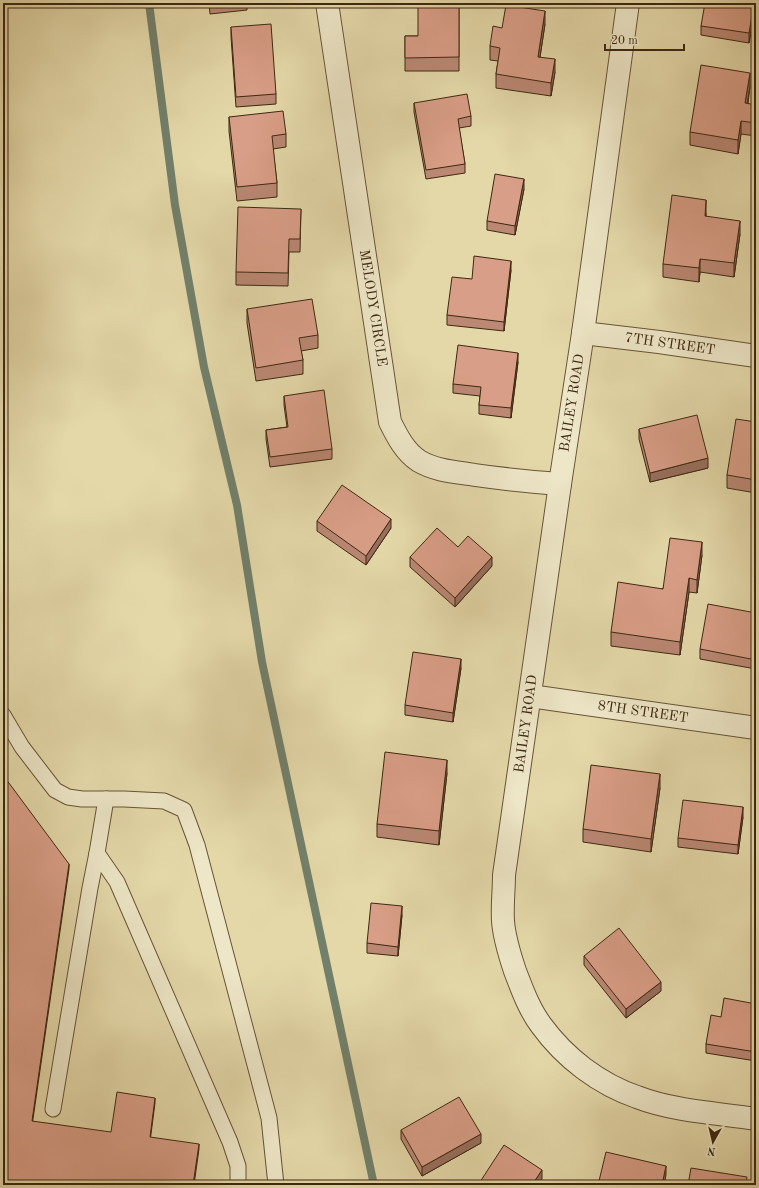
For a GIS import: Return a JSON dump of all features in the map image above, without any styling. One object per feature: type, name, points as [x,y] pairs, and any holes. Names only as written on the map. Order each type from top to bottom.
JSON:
[{"type":"street","name":"MELODY CIRCLE","points":[[327,3],[390,422],[401,443],[418,460],[433,468],[496,478],[560,484]]},
{"type":"street","name":"BAILEY ROAD","points":[[628,3],[583,333],[504,875],[503,922],[510,957],[523,993],[540,1024],[559,1047],[580,1066],[607,1084],[636,1097],[668,1106],[756,1119]]},
{"type":"street","name":"7TH STREET","points":[[583,333],[756,356]]},
{"type":"street","name":"8TH STREET","points":[[530,696],[756,728]]},
{"type":"lane","points":[[3,715],[22,747],[56,790],[68,797],[82,799],[164,801],[184,810],[197,845],[269,1118],[276,1185]]},
{"type":"lane","points":[[53,1109],[106,799]]},
{"type":"lane","points":[[97,854],[117,882],[230,1142],[238,1166],[238,1185]]},
{"type":"building","points":[[210,3],[229,3],[210,5]]},
{"type":"building","points":[[418,3],[459,3],[459,57],[405,58],[405,36],[418,36]]},
{"type":"building","points":[[705,3],[754,4],[749,33],[701,26]]},
{"type":"building","points":[[506,5],[545,11],[538,57],[555,59],[551,83],[496,74],[500,48],[490,46],[493,26],[502,28]]},
{"type":"building","points":[[271,24],[276,94],[236,97],[231,27]]},
{"type":"building","points":[[701,65],[750,73],[745,103],[756,105],[756,123],[741,121],[738,140],[690,132]]},
{"type":"building","points":[[467,94],[471,116],[458,119],[465,164],[426,170],[414,103]]},
{"type":"building","points":[[283,111],[286,134],[272,136],[277,183],[237,187],[229,117]]},
{"type":"building","points":[[495,174],[524,179],[515,226],[487,221]]},
{"type":"building","points":[[672,195],[706,200],[705,216],[740,221],[734,263],[700,259],[699,268],[663,264]]},
{"type":"building","points":[[238,207],[301,209],[300,239],[289,239],[288,273],[236,272]]},
{"type":"building","points":[[474,256],[511,261],[504,322],[447,315],[452,277],[472,279]]},
{"type":"building","points":[[312,299],[318,335],[299,338],[303,360],[256,368],[247,309]]},
{"type":"building","points":[[458,345],[518,353],[511,408],[479,405],[481,387],[453,384]]},
{"type":"building","points":[[324,390],[332,449],[270,457],[266,430],[288,427],[284,396]]},
{"type":"building","points":[[697,415],[708,458],[650,473],[639,429]]},
{"type":"building","points":[[736,419],[756,422],[756,480],[727,475]]},
{"type":"building","points":[[342,485],[391,519],[366,556],[317,521]]},
{"type":"building","points":[[437,528],[458,547],[468,536],[492,557],[455,598],[410,557]]},
{"type":"building","points":[[670,538],[702,542],[697,580],[689,578],[680,642],[611,632],[618,582],[663,589]]},
{"type":"building","points":[[708,604],[756,613],[756,660],[700,649]]},
{"type":"building","points":[[413,652],[461,659],[453,713],[405,705]]},
{"type":"building","points":[[385,752],[447,760],[439,831],[377,824]]},
{"type":"building","points":[[591,765],[660,774],[651,839],[583,829]]},
{"type":"building","points":[[3,775],[69,864],[32,1121],[111,1132],[117,1092],[155,1098],[150,1137],[199,1144],[193,1185],[3,1185]]},
{"type":"building","points":[[683,800],[743,807],[738,845],[678,838]]},
{"type":"building","points":[[371,903],[402,906],[398,947],[367,943]]},
{"type":"building","points":[[619,928],[661,982],[626,1009],[584,956]]},
{"type":"building","points":[[724,998],[756,1004],[756,1052],[706,1044],[711,1015],[721,1017]]},
{"type":"building","points":[[459,1097],[481,1134],[422,1167],[401,1130]]},
{"type":"building","points":[[504,1145],[542,1170],[532,1185],[478,1185]]},
{"type":"building","points":[[606,1152],[666,1166],[662,1185],[598,1185]]},
{"type":"building","points":[[691,1168],[747,1177],[746,1185],[688,1185]]},
{"type":"waterway","points":[[149,3],[175,205],[204,367],[237,505],[262,662],[374,1185]]}]
